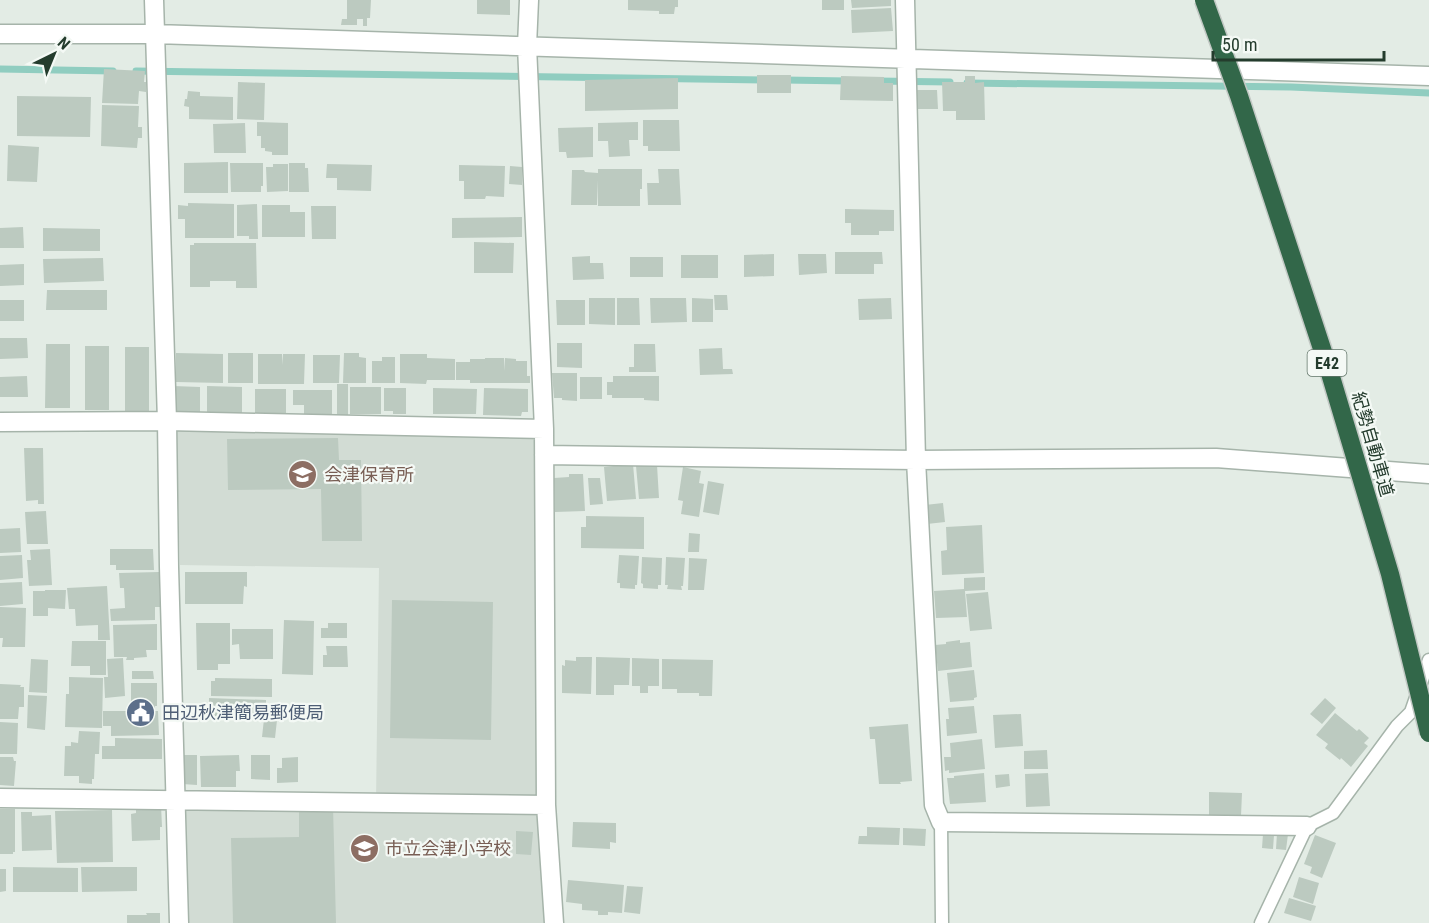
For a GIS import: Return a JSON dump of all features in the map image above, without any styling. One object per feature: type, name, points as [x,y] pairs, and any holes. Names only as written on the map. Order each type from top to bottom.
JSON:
[{"type":"highway","name":"紀勢自動車道","points":[[1204,0],[1239,96],[1329,370],[1390,574],[1429,733]]},
{"type":"street","points":[[154,0],[179,923]]},
{"type":"street","points":[[529,0],[527,46],[544,429],[546,805],[554,923]]},
{"type":"street","points":[[905,0],[916,460],[934,805],[942,822],[1307,826]]},
{"type":"street","points":[[0,34],[155,34],[1429,76]]},
{"type":"street","points":[[0,422],[167,421],[544,429]]},
{"type":"street","points":[[544,455],[916,460],[1216,458],[1429,474]]},
{"type":"street","points":[[0,798],[546,805]]},
{"type":"lane","points":[[1261,923],[1307,826],[1333,813],[1397,726],[1411,712],[1429,660]]},
{"type":"lane","points":[[942,822],[942,923]]},
{"type":"shaded area","points":[[176,430],[541,433],[553,923],[179,923],[175,801],[376,803],[379,568],[180,565]]},
{"type":"building","points":[[347,0],[371,0],[367,26],[363,26],[363,19],[357,19],[357,25],[341,25],[342,19],[347,19]]},
{"type":"building","points":[[477,0],[510,0],[510,15],[477,14]]},
{"type":"building","points":[[628,0],[678,0],[678,7],[675,7],[674,14],[628,10]]},
{"type":"building","points":[[822,0],[844,0],[844,10],[822,10]]},
{"type":"building","points":[[851,0],[891,0],[891,6],[852,8]]},
{"type":"building","points":[[891,8],[893,31],[852,33],[851,10]]},
{"type":"building","points":[[104,69],[145,71],[146,92],[139,91],[138,104],[102,103]]},
{"type":"building","points":[[757,75],[791,75],[791,93],[757,93]]},
{"type":"building","points":[[841,76],[884,77],[884,83],[893,83],[893,101],[840,100]]},
{"type":"building","points":[[965,76],[975,76],[975,83],[984,82],[985,120],[956,120],[956,111],[943,111],[942,82],[965,82]]},
{"type":"building","points":[[678,78],[678,109],[585,111],[585,80]]},
{"type":"building","points":[[238,82],[265,83],[264,120],[237,119]]},
{"type":"building","points":[[915,90],[937,90],[938,109],[915,109]]},
{"type":"building","points":[[188,91],[200,92],[200,96],[233,97],[233,120],[189,119],[189,107],[184,106]]},
{"type":"building","points":[[17,96],[91,97],[90,137],[17,136]]},
{"type":"building","points":[[102,105],[139,106],[138,127],[142,127],[142,138],[138,138],[137,148],[101,146]]},
{"type":"building","points":[[643,120],[679,120],[680,151],[648,151],[648,146],[643,146]]},
{"type":"building","points":[[257,122],[288,123],[288,155],[272,155],[272,152],[261,148],[261,136],[257,136]]},
{"type":"building","points":[[638,122],[638,140],[629,140],[630,156],[609,157],[608,141],[598,141],[598,123]]},
{"type":"building","points":[[245,123],[246,153],[214,153],[213,124]]},
{"type":"building","points":[[593,127],[593,157],[567,158],[566,152],[559,152],[558,128]]},
{"type":"building","points":[[8,145],[39,147],[37,182],[7,181]]},
{"type":"building","points":[[228,162],[228,193],[184,193],[184,163]]},
{"type":"building","points":[[230,163],[263,163],[261,192],[231,192]]},
{"type":"building","points":[[289,163],[305,163],[305,168],[308,168],[309,192],[289,192]]},
{"type":"building","points":[[273,164],[288,164],[288,191],[267,192],[266,167],[273,167]]},
{"type":"building","points":[[327,164],[372,165],[371,191],[337,190],[337,178],[326,178]]},
{"type":"building","points":[[459,165],[505,166],[504,197],[486,196],[485,199],[464,199],[464,181],[459,181]]},
{"type":"building","points":[[510,166],[522,167],[522,185],[509,184]]},
{"type":"building","points":[[598,169],[642,169],[640,206],[598,206],[598,180],[597,205],[571,205],[572,170],[598,173]]},
{"type":"building","points":[[658,169],[679,169],[681,205],[648,205],[647,183],[659,183]]},
{"type":"building","points":[[188,203],[234,204],[234,238],[185,238],[185,219],[178,219],[178,205],[188,206]]},
{"type":"building","points":[[257,204],[258,239],[237,236],[237,205]]},
{"type":"building","points":[[262,205],[290,205],[290,212],[305,212],[305,237],[262,237]]},
{"type":"building","points":[[311,206],[336,206],[336,239],[312,239]]},
{"type":"building","points":[[845,209],[894,210],[894,231],[879,231],[879,235],[851,235],[851,223],[845,223]]},
{"type":"building","points":[[522,217],[522,237],[452,238],[452,218]]},
{"type":"building","points":[[23,227],[24,248],[0,248],[0,228]]},
{"type":"building","points":[[43,228],[100,229],[100,251],[43,251]]},
{"type":"building","points":[[474,242],[514,243],[513,273],[474,273]]},
{"type":"building","points":[[194,243],[256,243],[257,288],[236,288],[236,281],[210,281],[210,287],[190,287],[190,245]]},
{"type":"building","points":[[835,252],[882,252],[883,264],[874,264],[874,274],[835,274]]},
{"type":"building","points":[[774,254],[774,276],[744,277],[744,255]]},
{"type":"building","points":[[798,254],[826,254],[827,273],[799,275]]},
{"type":"building","points":[[681,255],[718,255],[718,278],[681,278]]},
{"type":"building","points":[[590,256],[590,263],[603,263],[604,279],[573,280],[572,257]]},
{"type":"building","points":[[630,257],[663,257],[663,277],[630,277]]},
{"type":"building","points":[[103,258],[104,281],[44,283],[43,259]]},
{"type":"building","points":[[24,264],[24,285],[0,286],[0,265]]},
{"type":"building","points":[[47,290],[107,290],[107,310],[46,310]]},
{"type":"building","points":[[714,295],[727,295],[728,310],[715,310]]},
{"type":"building","points":[[589,298],[615,298],[615,325],[589,324]]},
{"type":"building","points":[[617,298],[639,298],[640,325],[617,325]]},
{"type":"building","points":[[650,298],[686,298],[687,322],[651,323]]},
{"type":"building","points":[[692,298],[713,299],[713,322],[692,322]]},
{"type":"building","points":[[891,298],[892,319],[859,320],[858,299]]},
{"type":"building","points":[[0,300],[24,300],[24,321],[0,321]]},
{"type":"building","points":[[556,300],[585,300],[585,325],[557,325]]},
{"type":"building","points":[[0,338],[27,338],[28,358],[0,359]]},
{"type":"building","points":[[557,343],[582,343],[582,368],[557,367]]},
{"type":"building","points":[[46,344],[70,344],[70,408],[45,408]]},
{"type":"building","points":[[634,344],[655,344],[656,372],[629,372],[629,367],[634,367]]},
{"type":"building","points":[[85,346],[109,346],[109,410],[85,410]]},
{"type":"building","points":[[125,347],[149,347],[149,411],[125,411]]},
{"type":"building","points":[[722,348],[723,369],[732,369],[733,374],[700,375],[699,349]]},
{"type":"building","points":[[176,353],[223,354],[223,383],[176,382]]},
{"type":"building","points":[[228,353],[253,353],[253,383],[228,383]]},
{"type":"building","points":[[344,353],[359,353],[359,357],[366,358],[366,383],[343,383]]},
{"type":"building","points":[[258,354],[282,354],[283,365],[283,354],[305,354],[304,384],[258,384]]},
{"type":"building","points":[[400,354],[427,354],[427,358],[455,359],[455,380],[427,380],[426,384],[400,383]]},
{"type":"building","points":[[313,355],[340,355],[339,383],[313,383]]},
{"type":"building","points":[[382,357],[395,357],[395,383],[372,383],[372,361],[382,361]]},
{"type":"building","points":[[504,358],[504,371],[505,358],[527,361],[527,376],[530,376],[530,383],[470,383],[470,380],[456,380],[456,362],[470,362],[470,359]]},
{"type":"building","points":[[552,373],[577,373],[577,401],[554,398]]},
{"type":"building","points":[[27,376],[28,397],[0,397],[0,377]]},
{"type":"building","points":[[613,376],[659,376],[659,401],[644,400],[644,398],[612,398],[612,395],[607,395],[607,382],[613,382]]},
{"type":"building","points":[[580,377],[602,377],[602,399],[580,399]]},
{"type":"building","points":[[337,384],[348,384],[348,419],[337,419]]},
{"type":"building","points":[[173,386],[200,387],[200,418],[173,417]]},
{"type":"building","points":[[207,386],[242,387],[242,419],[207,414]]},
{"type":"building","points":[[350,387],[381,387],[381,414],[350,414]]},
{"type":"building","points":[[384,388],[406,388],[406,414],[384,411]]},
{"type":"building","points":[[433,388],[477,389],[476,414],[433,414]]},
{"type":"building","points":[[484,388],[528,389],[528,412],[522,412],[521,416],[483,415]]},
{"type":"building","points":[[255,389],[286,389],[286,414],[255,414]]},
{"type":"building","points":[[293,390],[332,390],[332,417],[304,417],[304,405],[293,405]]},
{"type":"building","points":[[338,438],[339,460],[361,460],[362,541],[322,541],[321,489],[228,490],[227,439]]},
{"type":"building","points":[[24,448],[43,448],[44,504],[38,504],[38,500],[26,501]]},
{"type":"building","points":[[633,464],[636,499],[607,501],[604,467]]},
{"type":"building","points":[[657,465],[659,498],[639,499],[636,466]]},
{"type":"building","points":[[683,467],[701,471],[699,483],[704,484],[699,517],[681,514],[683,501],[678,500]]},
{"type":"building","points":[[569,474],[583,474],[585,511],[555,512],[554,478],[569,477]]},
{"type":"building","points":[[588,478],[600,478],[603,504],[590,505]]},
{"type":"building","points":[[708,481],[724,484],[719,515],[703,512]]},
{"type":"building","points":[[943,503],[945,522],[927,524],[925,505]]},
{"type":"building","points":[[46,511],[48,544],[27,544],[25,512]]},
{"type":"building","points":[[586,516],[644,517],[644,549],[581,548],[581,527],[586,527]]},
{"type":"building","points":[[982,525],[984,573],[942,575],[941,551],[947,550],[946,527]]},
{"type":"building","points":[[20,528],[21,552],[0,553],[0,529]]},
{"type":"building","points":[[689,533],[700,534],[699,552],[688,552]]},
{"type":"building","points":[[50,549],[52,585],[29,586],[27,560],[31,560],[30,550]]},
{"type":"building","points":[[110,549],[153,549],[154,570],[116,570],[116,565],[110,565]]},
{"type":"building","points":[[22,555],[23,578],[0,580],[0,556]]},
{"type":"building","points":[[619,555],[639,556],[635,589],[620,588],[620,583],[617,583]]},
{"type":"building","points":[[642,557],[662,558],[661,585],[658,585],[658,589],[643,588],[641,583]]},
{"type":"building","points":[[666,557],[685,558],[682,590],[667,589],[668,585],[665,585]]},
{"type":"building","points":[[689,558],[707,559],[704,590],[688,590]]},
{"type":"building","points":[[159,572],[160,607],[155,607],[155,620],[111,621],[110,609],[125,608],[124,588],[120,588],[119,573]]},
{"type":"building","points":[[185,572],[247,572],[247,587],[244,586],[243,604],[185,604]]},
{"type":"building","points":[[985,577],[985,590],[965,591],[967,617],[936,618],[934,591],[964,589],[964,578]]},
{"type":"building","points":[[22,582],[23,604],[0,606],[0,583]]},
{"type":"building","points":[[107,586],[110,640],[98,640],[98,625],[76,626],[75,609],[69,609],[67,588]]},
{"type":"building","points":[[66,590],[65,609],[48,608],[48,616],[33,616],[33,591]]},
{"type":"building","points":[[988,592],[992,629],[970,631],[966,594]]},
{"type":"building","points":[[392,600],[493,602],[491,740],[390,738]]},
{"type":"building","points":[[0,607],[26,608],[25,647],[2,647]]},
{"type":"building","points":[[284,620],[314,621],[313,675],[282,674]]},
{"type":"building","points":[[196,623],[230,623],[230,664],[218,664],[218,670],[197,670]]},
{"type":"building","points":[[328,623],[347,623],[347,638],[321,638],[321,628],[328,628]]},
{"type":"building","points":[[157,624],[157,650],[146,650],[147,657],[134,658],[134,660],[126,660],[127,657],[114,657],[113,625]]},
{"type":"building","points":[[232,629],[273,629],[273,659],[240,659],[239,644],[232,645]]},
{"type":"building","points":[[960,640],[960,643],[970,642],[972,667],[938,671],[935,645]]},
{"type":"building","points":[[72,641],[106,641],[106,675],[90,675],[90,666],[71,666]]},
{"type":"building","points":[[326,646],[347,646],[348,667],[323,667],[323,655],[327,655]]},
{"type":"building","points":[[576,657],[592,657],[591,694],[562,693],[562,665],[565,666],[565,660],[576,661]]},
{"type":"building","points":[[596,657],[630,658],[629,685],[614,685],[614,695],[596,695]]},
{"type":"building","points":[[123,658],[125,696],[105,698],[104,677],[108,677],[107,659]]},
{"type":"building","points":[[632,658],[659,659],[659,686],[648,686],[648,693],[640,693],[640,686],[632,686]]},
{"type":"building","points":[[31,659],[48,660],[47,693],[29,692]]},
{"type":"building","points":[[662,659],[713,660],[712,696],[699,696],[699,693],[677,693],[677,689],[662,689]]},
{"type":"building","points":[[974,670],[977,697],[974,700],[950,702],[947,673]]},
{"type":"building","points":[[132,671],[153,671],[154,679],[132,679]]},
{"type":"building","points":[[69,677],[103,678],[102,728],[65,727]]},
{"type":"building","points":[[215,678],[272,679],[272,697],[211,696],[211,681],[215,681]]},
{"type":"building","points":[[131,683],[157,683],[157,706],[144,708],[144,704],[131,704]]},
{"type":"building","points":[[0,684],[24,687],[24,707],[19,707],[18,719],[0,719]]},
{"type":"building","points":[[28,695],[47,696],[45,730],[27,728]]},
{"type":"building","points":[[209,698],[266,700],[266,718],[209,716]]},
{"type":"building","points":[[1325,698],[1336,708],[1322,724],[1310,714]]},
{"type":"building","points":[[974,706],[977,733],[947,736],[948,708]]},
{"type":"building","points":[[103,711],[158,711],[159,735],[111,736],[111,726],[103,726]]},
{"type":"building","points":[[1335,713],[1369,738],[1364,743],[1368,746],[1351,767],[1325,748],[1328,744],[1316,735]]},
{"type":"building","points":[[1021,714],[1023,746],[995,748],[993,715]]},
{"type":"building","points":[[264,719],[277,720],[275,738],[262,737]]},
{"type":"building","points":[[0,722],[18,723],[17,754],[0,754]]},
{"type":"building","points":[[908,724],[912,781],[900,782],[901,784],[879,784],[875,739],[870,739],[869,727]]},
{"type":"building","points":[[79,731],[100,732],[99,754],[95,754],[92,784],[79,783],[79,776],[64,776],[65,746],[71,746],[71,742],[78,743]]},
{"type":"building","points":[[115,738],[162,739],[162,759],[102,759],[102,746],[115,746]]},
{"type":"building","points":[[982,739],[985,769],[949,773],[949,770],[945,771],[944,757],[951,757],[950,743]]},
{"type":"building","points":[[1047,750],[1048,769],[1024,769],[1024,751]]},
{"type":"building","points":[[182,755],[197,755],[197,785],[182,784]]},
{"type":"building","points":[[239,755],[240,771],[236,771],[236,787],[201,787],[200,756]]},
{"type":"building","points":[[251,755],[270,755],[270,780],[251,779]]},
{"type":"building","points":[[0,757],[13,757],[16,761],[14,786],[0,785]]},
{"type":"building","points":[[298,757],[298,782],[277,783],[277,768],[282,768],[282,758]]},
{"type":"building","points":[[984,773],[986,802],[950,804],[947,778]]},
{"type":"building","points":[[1048,773],[1050,806],[1026,807],[1025,774]]},
{"type":"building","points":[[1009,774],[1010,786],[996,788],[995,775]]},
{"type":"building","points":[[1209,792],[1242,793],[1241,816],[1209,815]]},
{"type":"building","points":[[161,805],[160,840],[132,841],[131,814],[136,813],[136,806]]},
{"type":"building","points":[[333,806],[336,923],[233,923],[231,838],[299,837],[299,807]]},
{"type":"building","points":[[0,809],[15,809],[15,852],[13,854],[0,854]]},
{"type":"building","points":[[112,810],[113,862],[57,863],[55,811]]},
{"type":"building","points":[[21,812],[32,812],[32,816],[51,815],[52,850],[22,851]]},
{"type":"building","points":[[573,822],[616,823],[616,843],[610,842],[610,849],[572,847]]},
{"type":"building","points":[[867,827],[900,828],[899,845],[858,844],[859,836],[867,836]]},
{"type":"building","points":[[903,828],[926,829],[925,846],[903,845]]},
{"type":"building","points":[[516,831],[533,832],[531,855],[516,854]]},
{"type":"building","points":[[1277,833],[1288,834],[1286,850],[1276,849]]},
{"type":"building","points":[[1263,834],[1274,835],[1273,849],[1262,848]]},
{"type":"building","points":[[1315,835],[1336,843],[1322,878],[1310,873],[1312,867],[1304,864]]},
{"type":"building","points":[[13,867],[78,868],[78,892],[13,892]]},
{"type":"building","points":[[81,867],[137,867],[137,891],[82,892]]},
{"type":"building","points":[[0,869],[6,869],[6,891],[0,892]]},
{"type":"building","points":[[1299,877],[1319,883],[1313,904],[1293,897]]},
{"type":"building","points":[[568,880],[624,885],[622,913],[608,912],[608,915],[598,915],[598,911],[582,910],[582,904],[566,902]]},
{"type":"building","points":[[627,886],[643,887],[640,914],[624,912]]},
{"type":"building","points":[[1289,898],[1316,906],[1311,921],[1284,913]]},
{"type":"building","points":[[146,913],[160,913],[160,923],[127,923],[127,915],[147,915]]},
{"type":"waterway","points":[[0,69],[113,71]]},
{"type":"waterway","points":[[136,71],[764,80]]},
{"type":"waterway","points":[[784,80],[848,81]]},
{"type":"waterway","points":[[877,81],[950,82]]},
{"type":"waterway","points":[[967,83],[1291,87],[1429,93]]},
{"type":"place","name":"会津保育所","points":[[303,474]]},
{"type":"place","name":"田辺秋津簡易郵便局","points":[[141,712]]},
{"type":"place","name":"市立会津小学校","points":[[364,848]]}]
